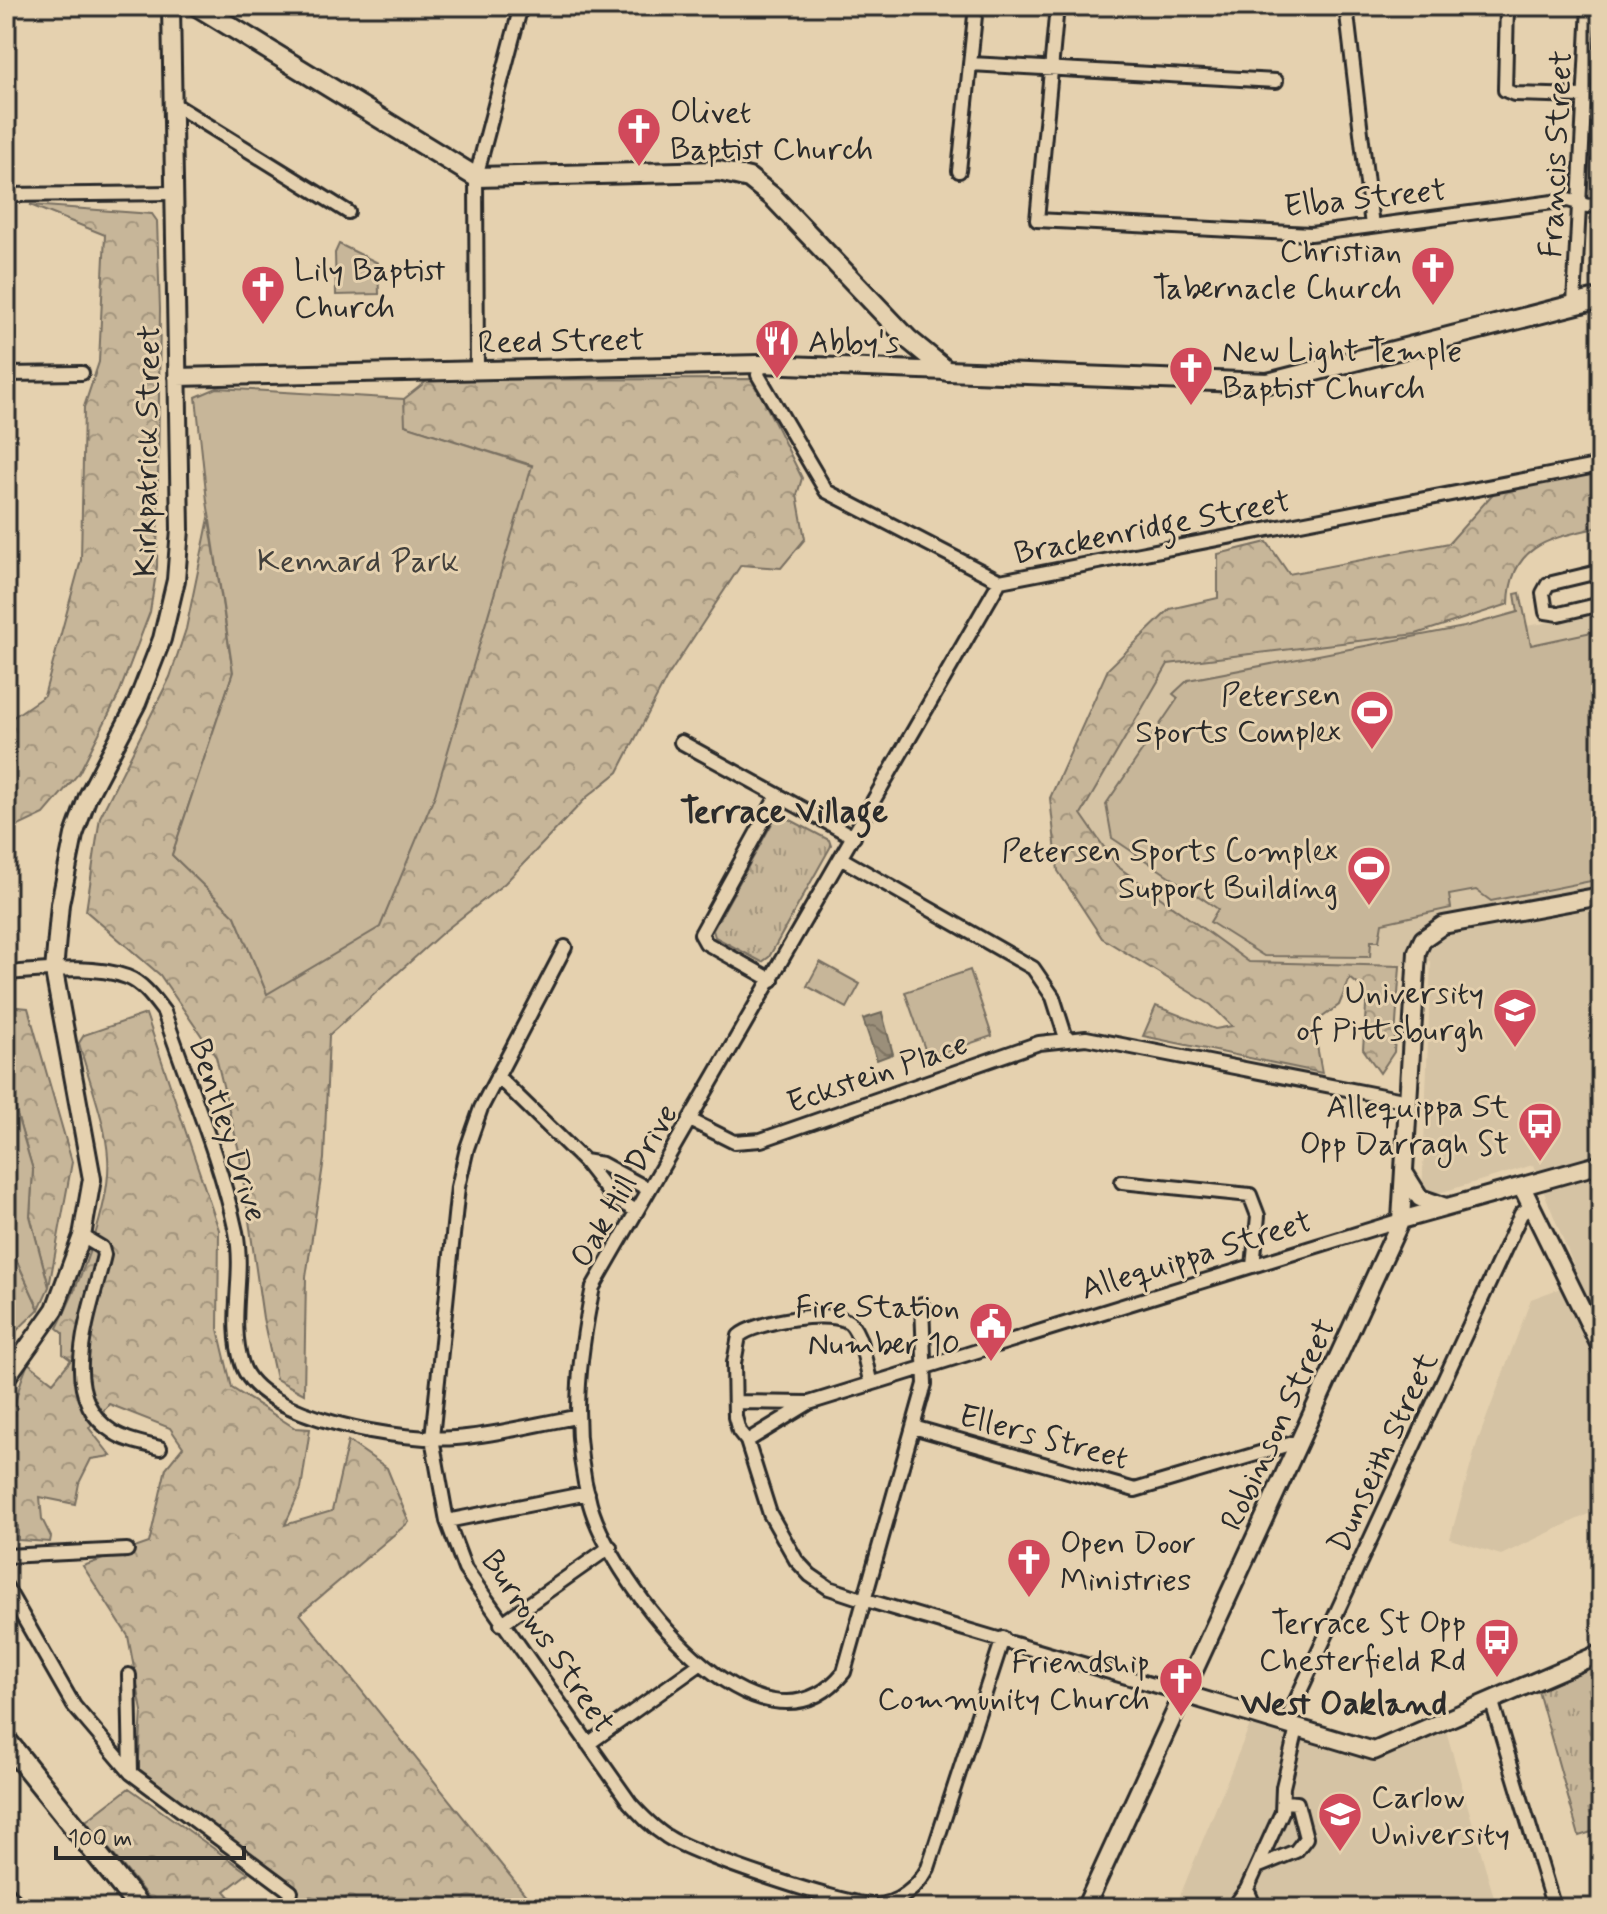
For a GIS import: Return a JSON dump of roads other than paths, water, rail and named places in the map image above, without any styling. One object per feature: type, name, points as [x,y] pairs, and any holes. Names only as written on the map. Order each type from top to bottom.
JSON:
[{"type":"main road","points":[[197,6],[476,177],[719,171],[749,178],[773,197],[908,339],[947,371],[1268,383],[1601,298]]},
{"type":"main road","points":[[6,1741],[140,1908]]},
{"type":"main road","points":[[6,1897],[15,1908]]},
{"type":"street","name":"Kirkpatrick Street","points":[[6,1378],[55,1309],[82,1236],[92,1179],[54,971],[60,904],[74,835],[88,796],[151,671],[176,580],[180,529],[171,6]]},
{"type":"street","points":[[477,370],[476,177],[521,6]]},
{"type":"street","points":[[959,171],[976,6]]},
{"type":"street","points":[[1051,68],[1057,6]]},
{"type":"street","points":[[1346,6],[1372,226]]},
{"type":"street","points":[[1507,6],[1505,90],[1514,94],[1583,96]]},
{"type":"street","name":"Francis Street","points":[[1574,305],[1589,6]]},
{"type":"street","points":[[971,64],[1276,81]]},
{"type":"street","name":"Elba Street","points":[[1051,68],[1037,220],[1311,234],[1554,202],[1588,206],[1601,203]]},
{"type":"street","points":[[172,103],[348,212]]},
{"type":"street","points":[[6,195],[174,193]]},
{"type":"street","name":"Reed Street","points":[[177,377],[760,364],[947,371]]},
{"type":"street","name":"Brackenridge Street","points":[[760,364],[758,375],[826,491],[1000,581],[1601,465]]},
{"type":"street","points":[[6,374],[82,373]]},
{"type":"street","points":[[1601,577],[1598,572],[1548,584],[1543,593],[1546,612],[1559,614],[1601,604]]},
{"type":"street","name":"Oak Hill Drive","points":[[922,1304],[925,1384],[844,1672],[817,1698],[787,1705],[751,1695],[700,1664],[666,1629],[610,1547],[588,1493],[576,1417],[581,1344],[593,1287],[1000,581]]},
{"type":"street","points":[[681,742],[854,837]]},
{"type":"street","points":[[772,980],[706,943],[701,934],[777,796]]},
{"type":"street","points":[[842,859],[1033,968],[1053,997],[1066,1038]]},
{"type":"street","name":"Robinson Street","points":[[1085,1908],[1401,1220],[1417,952],[1423,939],[1443,925],[1601,896]]},
{"type":"street","name":"Burrows Street","points":[[565,947],[481,1108],[458,1187],[432,1438],[447,1521],[465,1569],[630,1803],[666,1837],[717,1859],[876,1905],[909,1891],[921,1881],[928,1868],[1003,1638]]},
{"type":"street","name":"Bentley Drive","points":[[6,973],[54,971],[128,977],[146,990],[164,1012],[229,1207],[239,1269],[234,1327],[242,1368],[261,1392],[288,1408],[409,1438],[458,1438],[576,1417]]},
{"type":"street","name":"Eckstein Place","points":[[690,1120],[734,1142],[761,1140],[1039,1043],[1066,1038],[1086,1038],[1408,1101]]},
{"type":"street","points":[[497,1076],[584,1161],[613,1198],[635,1210]]},
{"type":"street","points":[[584,1161],[602,1164],[648,1189]]},
{"type":"street","name":"Allequippa Street","points":[[747,1441],[809,1403],[1401,1220],[1601,1164]]},
{"type":"street","points":[[1404,1172],[1420,1198],[1448,1207]]},
{"type":"street","points":[[1122,1182],[1250,1195],[1258,1216],[1253,1266]]},
{"type":"street","points":[[1522,1187],[1601,1348]]},
{"type":"street","name":"Dunseith Street","points":[[1290,1802],[1286,1768],[1291,1726],[1521,1214],[1531,1206]]},
{"type":"street","points":[[82,1236],[102,1248],[104,1255],[79,1367],[85,1399],[95,1417],[115,1433],[160,1448]]},
{"type":"street","points":[[871,1384],[850,1324],[831,1317],[805,1317],[755,1327],[739,1336],[734,1363],[738,1402],[735,1417],[739,1431],[747,1441],[770,1514],[796,1560],[829,1588],[1374,1751],[1601,1653]]},
{"type":"street","name":"Allequippa Street","points":[[738,1402],[809,1403]]},
{"type":"street","name":"Ellers Street","points":[[913,1427],[1135,1490],[1300,1441]]},
{"type":"street","points":[[447,1521],[588,1493]]},
{"type":"street","points":[[501,1624],[610,1547]]},
{"type":"street","points":[[6,1556],[127,1550]]},
{"type":"street","points":[[6,1587],[74,1706],[131,1773],[291,1892]]},
{"type":"street","points":[[588,1744],[700,1664]]},
{"type":"street","points":[[129,1675],[131,1773]]},
{"type":"street","points":[[1491,1699],[1554,1908]]},
{"type":"street","points":[[1233,1908],[1247,1889],[1257,1867],[1282,1812],[1290,1802],[1306,1838],[1296,1851],[1257,1867]]},
{"type":"street","points":[[1247,1889],[1255,1908]]},
{"type":"water","points":[[882,1013],[893,1054],[877,1060],[863,1019]]},
{"type":"place","name":"Olivet Baptist Church","points":[[639,168]]},
{"type":"place","name":"Christian Tabernacle Church","points":[[1433,307]]},
{"type":"place","name":"Lily Baptist Church","points":[[263,326]]},
{"type":"place","name":"Abby's","points":[[777,380]]},
{"type":"place","name":"New Light Temple Baptist Church","points":[[1191,407]]},
{"type":"place","name":"Petersen Sports Complex","points":[[1372,751]]},
{"type":"place","name":"Petersen Sports Complex Support Building","points":[[1369,907]]},
{"type":"place","name":"University of Pittsburgh","points":[[1515,1049]]},
{"type":"place","name":"Allequippa St Opp Darragh St","points":[[1540,1163]]},
{"type":"place","name":"Fire Station Number 10","points":[[991,1363]]},
{"type":"place","name":"Open Door Ministries","points":[[1029,1599]]},
{"type":"place","name":"Terrace St Opp Chesterfield Rd","points":[[1497,1679]]},
{"type":"place","name":"Friendship Community Church","points":[[1181,1718]]},
{"type":"place","name":"Carlow University","points":[[1340,1853]]},
{"type":"district","name":"Terrace Village","points":[[784,810]]},
{"type":"district","name":"West Oakland","points":[[1344,1702]]},
{"type":"park label","name":"Kennard Park","points":[[358,560]]}]
